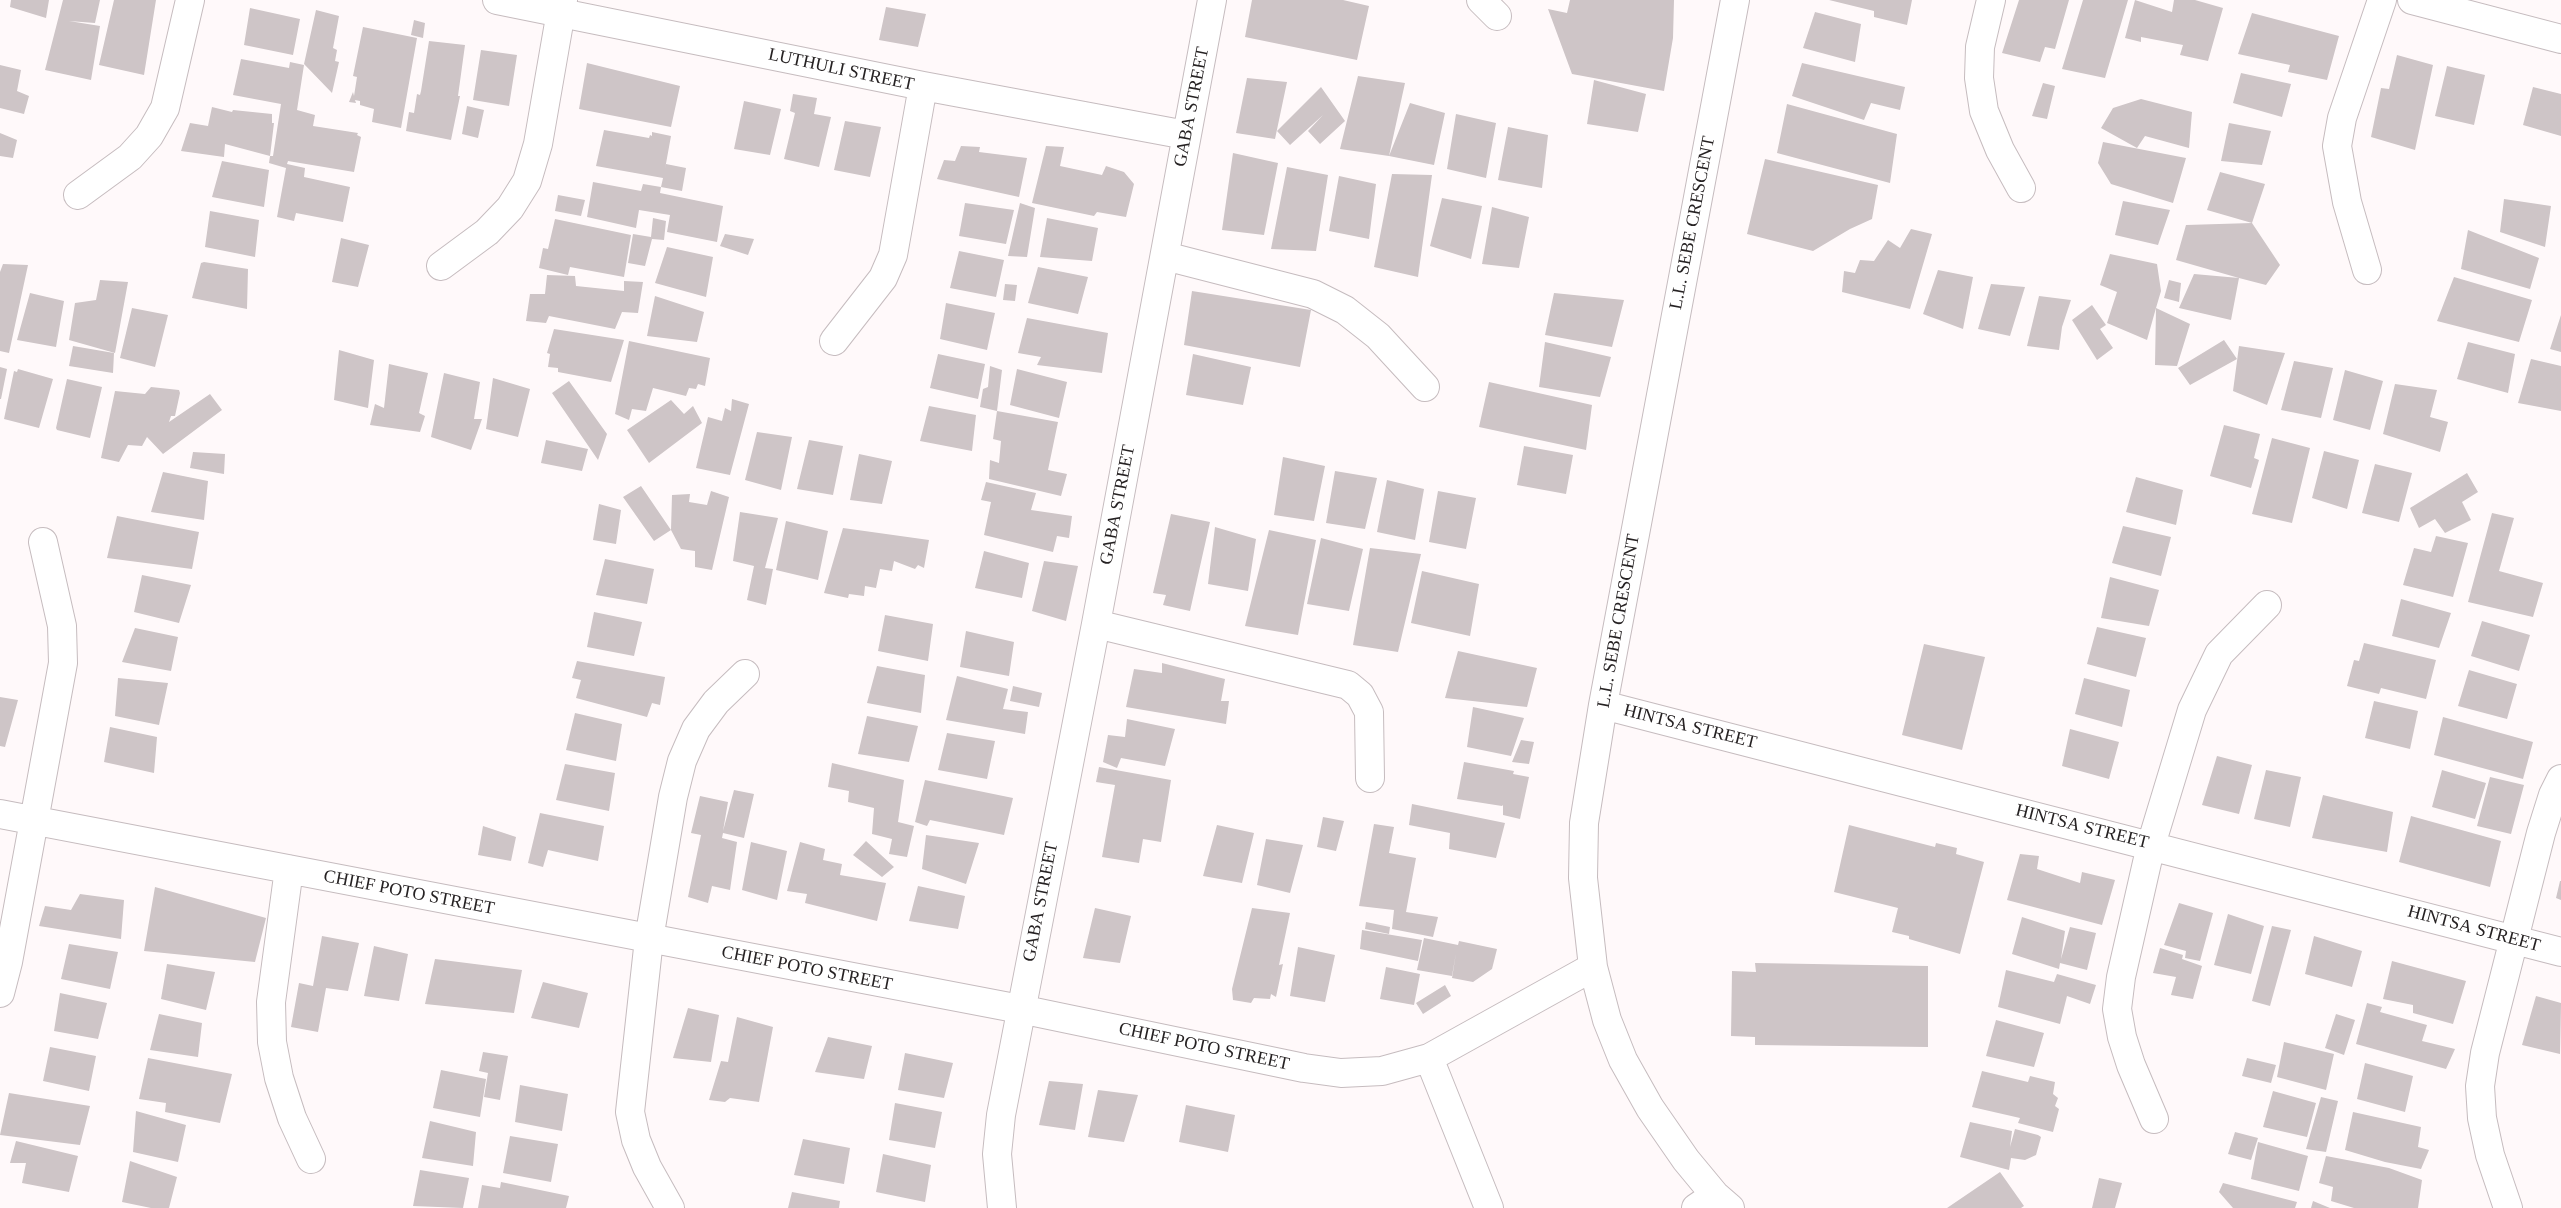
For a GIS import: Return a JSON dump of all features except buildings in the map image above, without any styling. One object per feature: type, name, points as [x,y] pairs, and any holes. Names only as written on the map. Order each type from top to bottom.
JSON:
[{"type":"street","points":[[78,195],[130,157],[149,136],[166,108],[190,0]]},
{"type":"street","name":"LUTHULI STREET","points":[[497,0],[562,6],[923,86],[1186,135]]},
{"type":"street","name":"GABA STREET","points":[[1002,1208],[997,1154],[1020,1009],[1096,624],[1212,0]]},
{"type":"street","name":"L.L. SEBE CRESCENT","points":[[1714,1204],[1650,1108],[1624,1060],[1607,1020],[1593,967],[1583,878],[1584,823],[1603,705],[1734,0]]},
{"type":"street","points":[[1991,0],[1980,47],[1979,78],[1984,111],[2000,150],[2021,188]]},
{"type":"street","points":[[2367,270],[2347,202],[2337,146],[2342,118],[2382,0]]},
{"type":"street","points":[[2412,0],[2561,39]]},
{"type":"street","points":[[441,266],[498,220],[510,208],[527,181],[538,144],[562,6]]},
{"type":"street","points":[[834,341],[883,278],[893,255],[923,86]]},
{"type":"street","points":[[1165,256],[1313,294],[1345,310],[1378,336],[1425,387]]},
{"type":"street","points":[[0,993],[8,962],[63,663],[62,626],[44,542]]},
{"type":"street","points":[[2154,1119],[2130,1066],[2122,1036],[2117,1008],[2121,977],[2151,845],[2192,710],[2205,679],[2220,654],[2267,604]]},
{"type":"street","points":[[1096,624],[1348,685],[1360,694],[1369,712],[1370,778]]},
{"type":"street","points":[[670,1208],[647,1166],[636,1140],[630,1112],[649,939],[673,797],[682,761],[696,729],[711,708],[745,674]]},
{"type":"street","name":"HINTSA STREET","points":[[1603,705],[2561,952]]},
{"type":"street","points":[[2508,1208],[2490,1155],[2482,1118],[2480,1086],[2485,1053],[2541,833],[2553,795],[2561,779]]},
{"type":"street","name":"CHIEF POTO STREET","points":[[0,814],[1020,1009],[1304,1068],[1341,1073],[1382,1072],[1429,1058],[1593,967]]},
{"type":"street","points":[[289,869],[271,1002],[272,1042],[278,1078],[292,1118],[311,1159]]},
{"type":"street","points":[[1429,1058],[1489,1208]]}]
